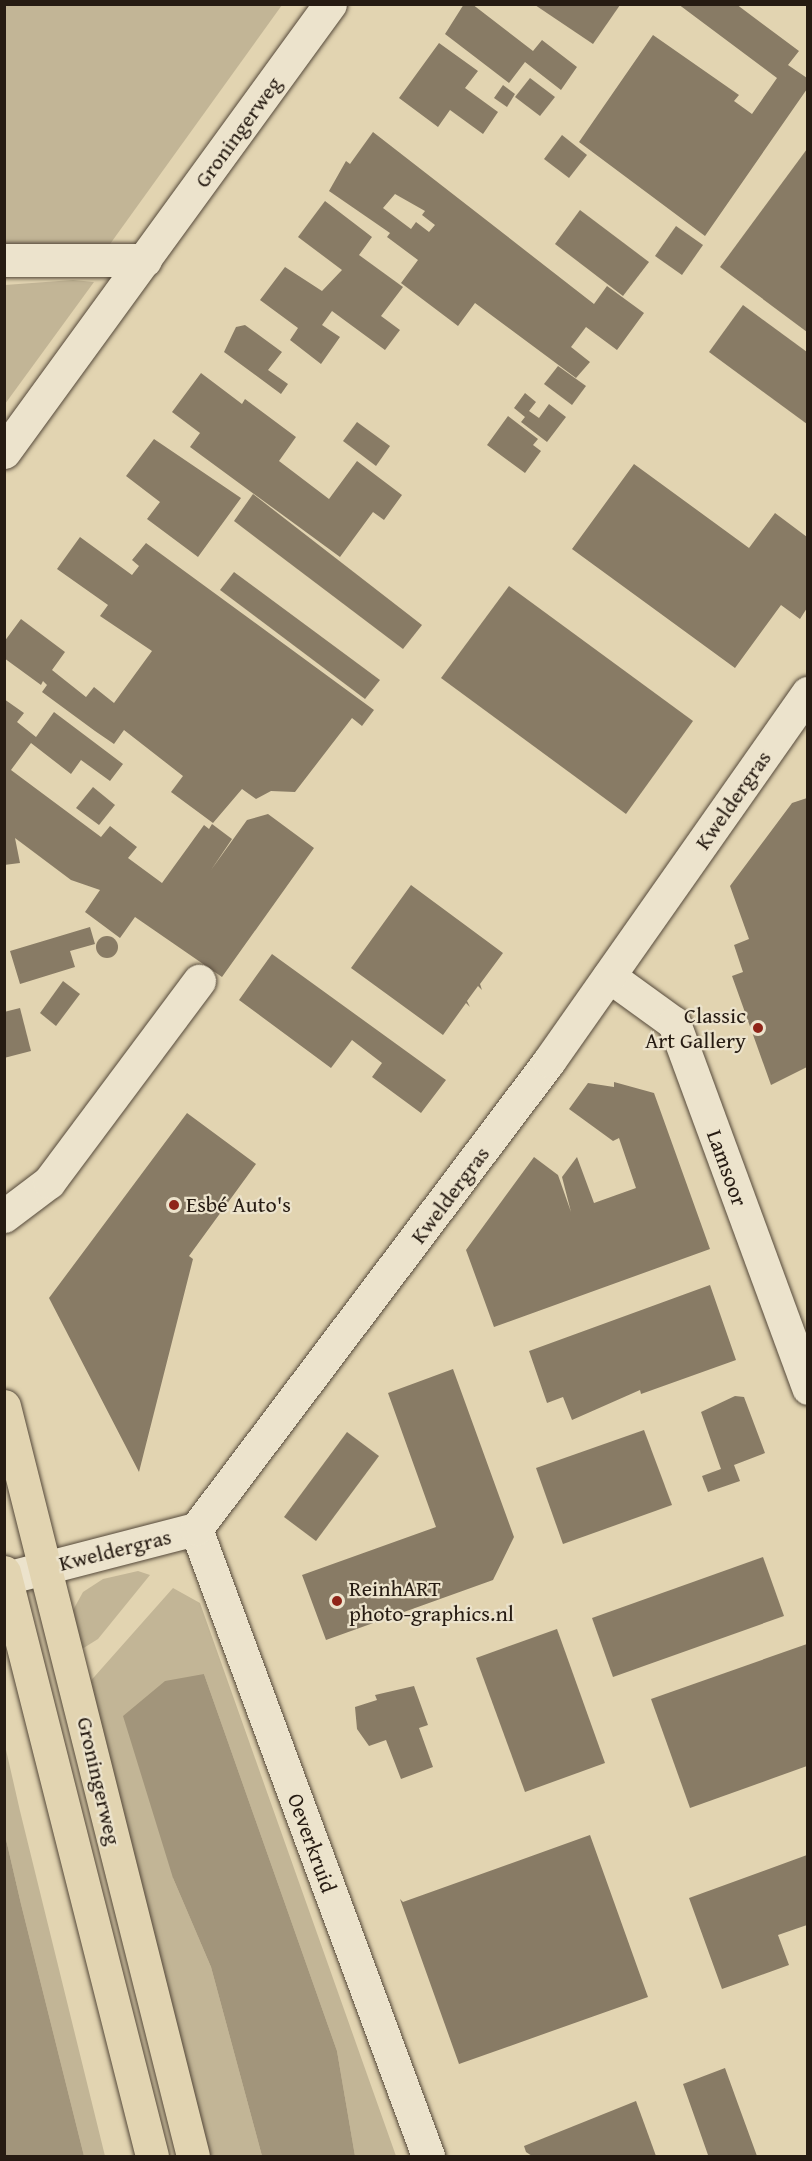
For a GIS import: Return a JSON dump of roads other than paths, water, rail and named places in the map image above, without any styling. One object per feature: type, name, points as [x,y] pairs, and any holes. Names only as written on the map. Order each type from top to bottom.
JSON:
[{"type":"main road","name":"Groningerweg","points":[[4,1406],[193,2157]]},
{"type":"main road","name":"Groningerweg","points":[[5,1575],[152,2157]]},
{"type":"street","name":"Groningerweg","points":[[4,452],[330,4]]},
{"type":"street","points":[[4,260],[145,260]]},
{"type":"street","name":"Kweldergras","points":[[5,1575],[45,1568],[196,1529],[272,1434],[609,976],[807,693]]},
{"type":"street","name":"Lamsoor","points":[[609,976],[674,1023],[807,1388]]},
{"type":"street","points":[[4,1216],[49,1182],[199,981]]},
{"type":"street","name":"Oeverkruid","points":[[196,1529],[428,2157]]},
{"type":"place","name":"Classic Art Gallery","points":[[758,1028]]},
{"type":"place","name":"Esbé Auto's","points":[[174,1205]]},
{"type":"place","name":"ReinhART photo-graphics.nl","points":[[337,1601]]}]
